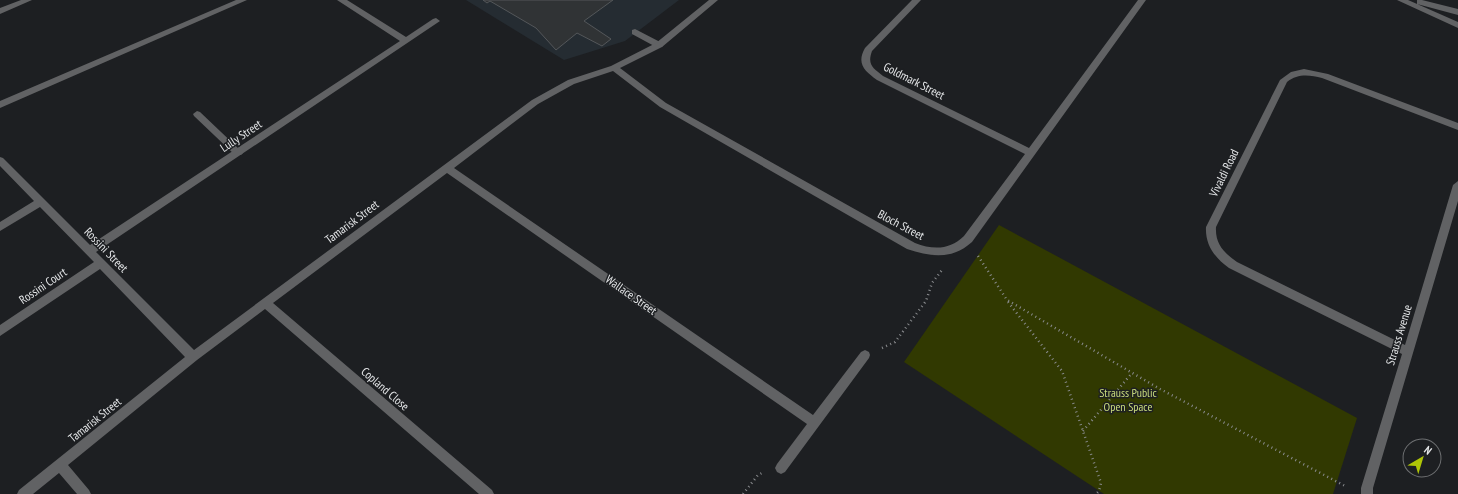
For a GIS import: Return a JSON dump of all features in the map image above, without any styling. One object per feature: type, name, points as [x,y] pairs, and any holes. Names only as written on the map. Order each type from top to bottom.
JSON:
[{"type":"street","points":[[0,11],[28,0]]},
{"type":"street","points":[[0,105],[243,0]]},
{"type":"street","points":[[341,0],[406,41]]},
{"type":"street","name":"Goldmark Street","points":[[917,0],[868,50],[864,58],[868,69],[880,78],[1032,153]]},
{"type":"street","points":[[962,245],[1032,153],[1142,0]]},
{"type":"street","points":[[1401,0],[1458,25]]},
{"type":"street","points":[[1414,0],[1458,12]]},
{"type":"street","name":"Tamarisk Street","points":[[23,494],[193,357],[535,102],[552,91],[592,74],[614,68],[659,45],[710,2]]},
{"type":"street","name":"Lully Street","points":[[90,251],[436,20]]},
{"type":"street","points":[[635,32],[659,45]]},
{"type":"street","name":"Bloch Street","points":[[614,68],[663,105],[920,250],[939,252],[952,250],[962,245]]},
{"type":"street","name":"Vivaldi Road","points":[[1408,352],[1233,264],[1222,256],[1214,246],[1211,239],[1212,226],[1284,80],[1294,73],[1309,72],[1325,76],[1458,127]]},
{"type":"street","points":[[198,114],[238,153]]},
{"type":"street","name":"Rossini Street","points":[[0,160],[193,357]]},
{"type":"street","name":"Wallace Street","points":[[447,168],[815,423]]},
{"type":"street","name":"Strauss Avenue","points":[[1367,494],[1367,488],[1458,185]]},
{"type":"street","points":[[0,228],[41,202]]},
{"type":"street","name":"Rossini Court","points":[[0,331],[101,263]]},
{"type":"street","name":"Copland Close","points":[[266,303],[488,494]]},
{"type":"street","points":[[781,468],[865,355]]},
{"type":"street","points":[[60,465],[85,494]]},
{"type":"path","points":[[962,245],[978,256],[1007,300],[1062,371],[1100,483],[1099,491],[1096,494]]},
{"type":"path","points":[[865,355],[895,342],[926,301],[932,282],[943,268],[939,252]]},
{"type":"path","points":[[1007,300],[1132,373],[1349,488]]},
{"type":"path","points":[[1083,431],[1132,373]]},
{"type":"path","points":[[743,494],[758,475],[781,468]]},
{"type":"shaded area","points":[[466,0],[679,0],[625,41],[564,60]]},
{"type":"green space","name":"Strauss Public Open Space","points":[[999,225],[1357,418],[1333,494],[1104,494],[904,362]]},
{"type":"building","points":[[483,0],[613,0],[584,21],[611,39],[602,46],[577,33],[556,50],[536,28],[490,1],[487,3]]}]
